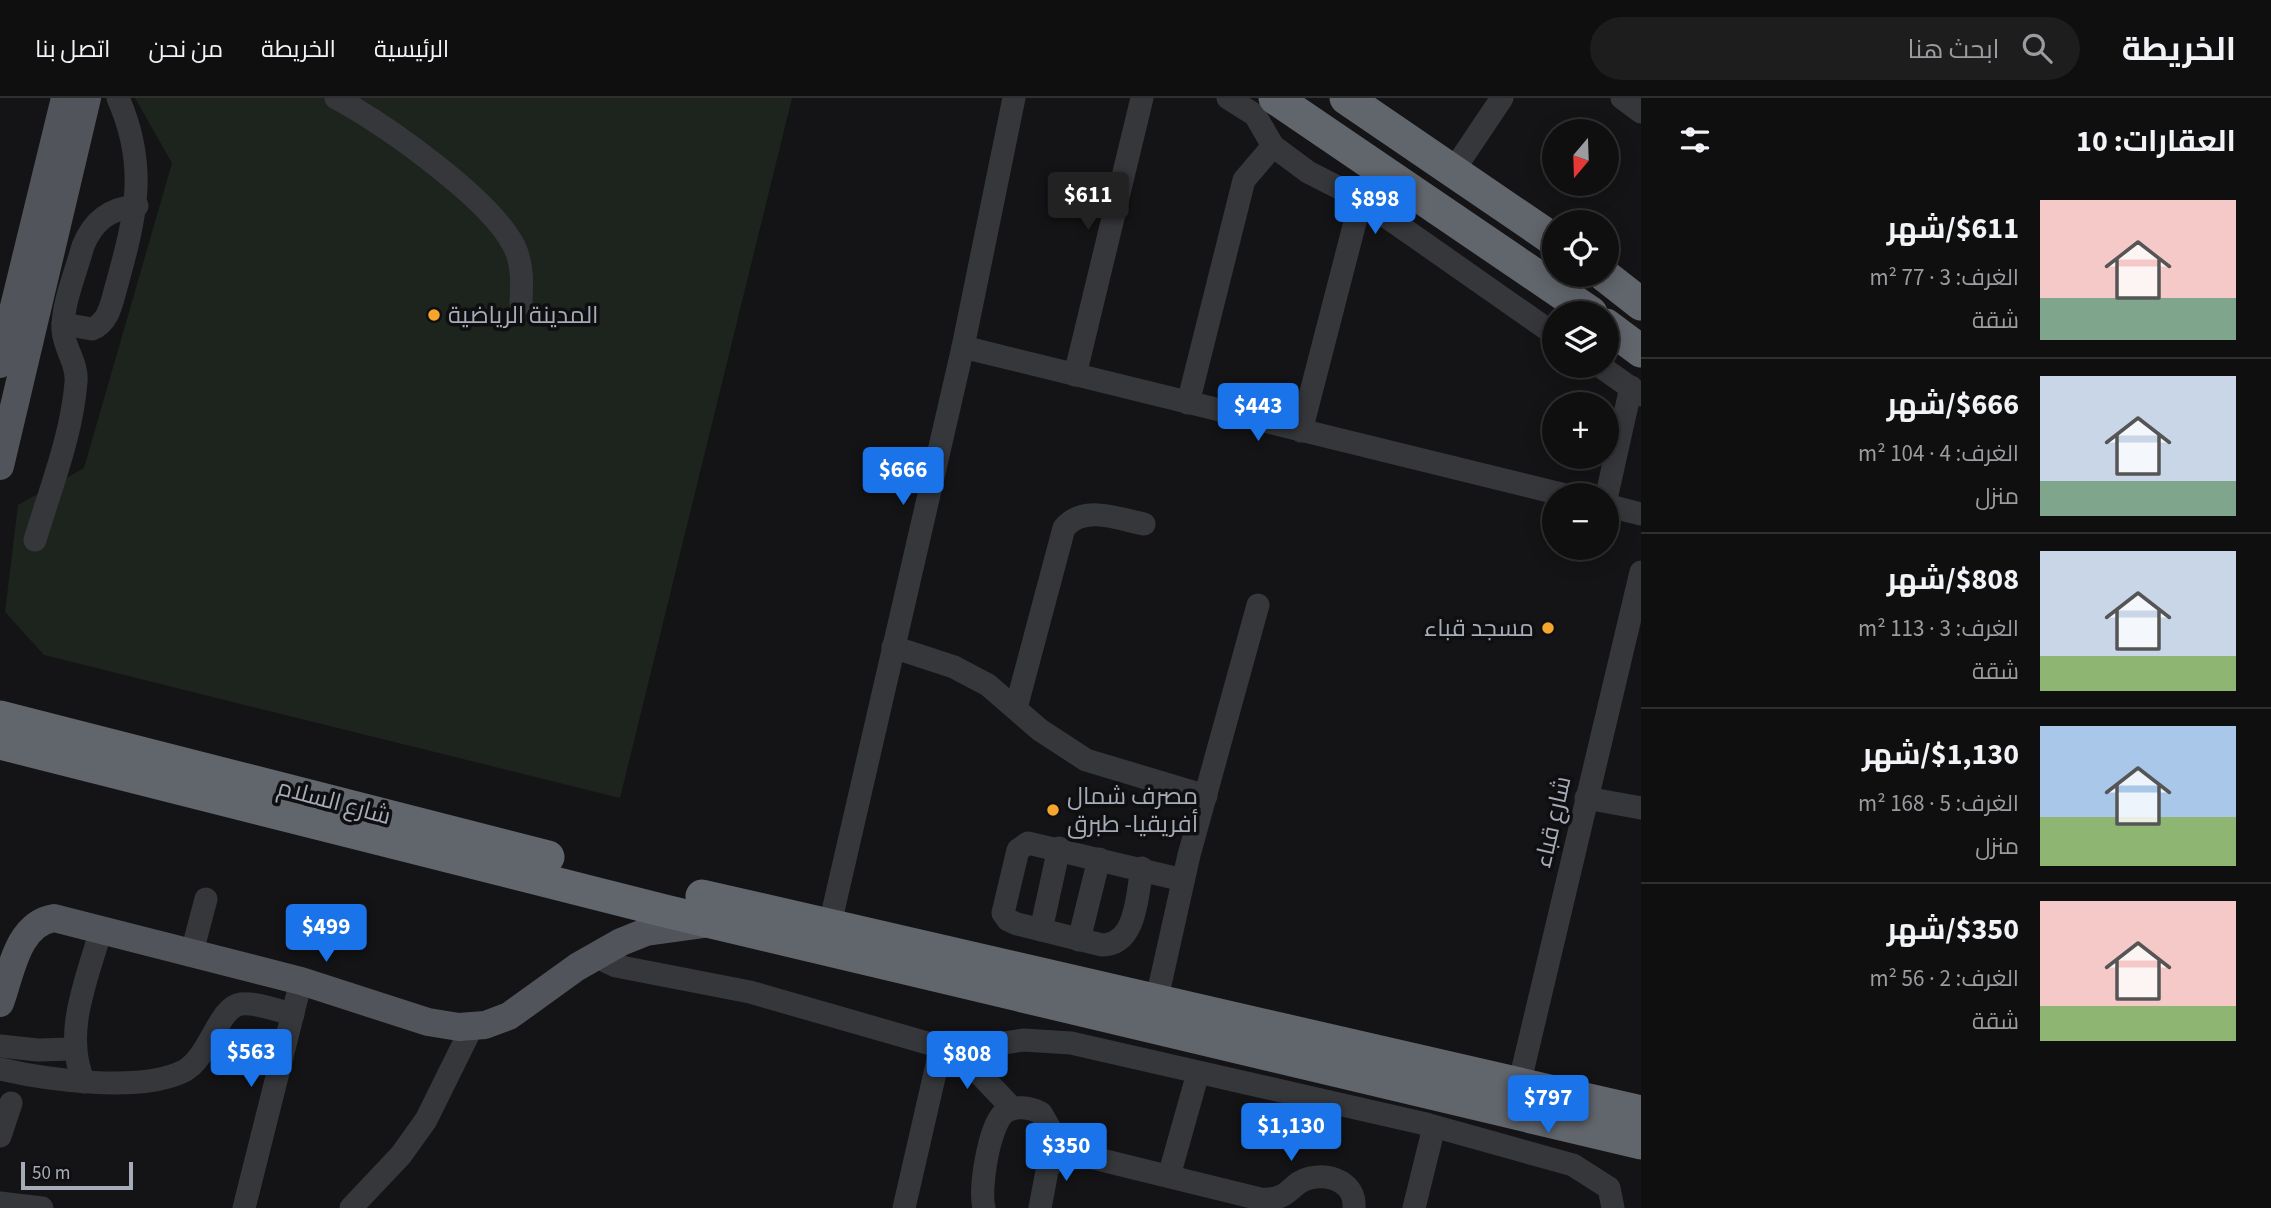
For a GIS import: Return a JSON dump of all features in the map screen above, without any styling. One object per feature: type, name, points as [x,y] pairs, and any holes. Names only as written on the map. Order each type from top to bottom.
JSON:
[{"type":"highway","points":[[1275,98],[1573,301]]},
{"type":"highway","points":[[1346,98],[1542,232]]},
{"type":"highway","points":[[1619,286],[1641,303]]},
{"type":"highway","points":[[1619,335],[1641,351]]},
{"type":"highway","name":"شارع السلام","points":[[0,717],[667,900]]},
{"type":"highway","name":"شارع السلام","points":[[0,743],[667,900]]},
{"type":"highway","points":[[667,900],[830,924],[1641,1112]]},
{"type":"highway","points":[[667,900],[714,922],[1641,1143]]},
{"type":"main road","points":[[0,364],[65,98]]},
{"type":"main road","points":[[0,466],[88,98]]},
{"type":"main road","points":[[0,1003],[21,944],[33,926],[54,918],[301,981],[428,1022],[472,1027],[497,1021],[520,1010],[595,956],[646,932],[714,922]]},
{"type":"street","points":[[63,324],[92,329],[106,320],[136,206],[134,142],[118,98]]},
{"type":"street","points":[[337,98],[424,158],[505,230],[520,261],[521,304]]},
{"type":"street","points":[[830,924],[962,347],[1014,98]]},
{"type":"street","points":[[1075,374],[1142,98]]},
{"type":"street","points":[[1228,98],[1255,115],[1273,146],[1308,172],[1362,200],[1542,326]]},
{"type":"street","points":[[1453,171],[1502,98]]},
{"type":"street","points":[[1622,98],[1641,112]]},
{"type":"street","points":[[1188,403],[1244,180],[1273,146]]},
{"type":"street","points":[[1301,431],[1362,200]]},
{"type":"street","points":[[35,540],[60,459],[76,385],[75,365],[64,338],[63,324],[88,235],[103,217],[113,211],[136,206]]},
{"type":"street","points":[[962,347],[1542,490]]},
{"type":"street","points":[[1610,483],[1636,391],[1617,378]]},
{"type":"street","points":[[1619,509],[1641,514]]},
{"type":"street","points":[[1016,708],[1064,528],[1073,519],[1091,514],[1144,524]]},
{"type":"street","name":"شارع قباء","points":[[1518,1085],[1641,572]]},
{"type":"street","points":[[1157,998],[1183,880],[1258,605]]},
{"type":"street","points":[[893,647],[972,676],[1055,741],[1086,760],[1206,796]]},
{"type":"street","points":[[1586,798],[1641,808]]},
{"type":"street","points":[[1142,869],[1130,925],[1124,937],[1108,945],[1079,940],[1008,920],[1003,913],[1003,904],[1020,848],[1031,843],[1059,848],[1099,859],[1142,869],[1183,880]]},
{"type":"street","points":[[1041,930],[1059,848]]},
{"type":"street","points":[[1079,940],[1099,859]]},
{"type":"street","points":[[192,953],[206,899]]},
{"type":"street","points":[[84,1082],[74,1049],[76,1023],[102,929]]},
{"type":"street","points":[[595,956],[616,966],[737,988],[952,1048],[1047,1040],[1426,1124],[1573,1164],[1609,1188],[1613,1208]]},
{"type":"street","points":[[244,1208],[301,981]]},
{"type":"street","points":[[0,1069],[84,1082],[140,1080],[182,1072],[204,1054],[226,1012],[234,1005],[244,1003],[293,1014]]},
{"type":"street","points":[[351,1208],[401,1155],[426,1120],[472,1027]]},
{"type":"street","points":[[0,1046],[38,1051],[74,1049]]},
{"type":"street","points":[[952,1048],[974,1067],[1012,1108],[1041,1113],[1060,1146],[1073,1153],[1260,1199],[1291,1200],[1309,1178],[1336,1180],[1350,1189],[1354,1208]]},
{"type":"street","points":[[904,1208],[952,1048]]},
{"type":"street","points":[[1169,1175],[1198,1073]]},
{"type":"street","points":[[0,1136],[12,1103]]},
{"type":"street","points":[[984,1208],[981,1183],[998,1124],[1003,1114],[1012,1108]]},
{"type":"street","points":[[1414,1208],[1431,1139],[1432,1131],[1426,1124]]},
{"type":"street","points":[[1040,1208],[1047,1171],[1060,1146]]},
{"type":"street","points":[[0,1203],[42,1208]]},
{"type":"shaded area","name":"المدينة الرياضية","points":[[135,98],[792,98],[620,798],[44,655],[5,612],[18,505],[84,468],[172,163]]},
{"type":"place","name":"المدينة الرياضية","points":[[434,315]]},
{"type":"place","name":"مسجد قباء","points":[[1548,628]]},
{"type":"place","name":"مصرف شمال أفريقيا- طبرق","points":[[1053,810]]}]
